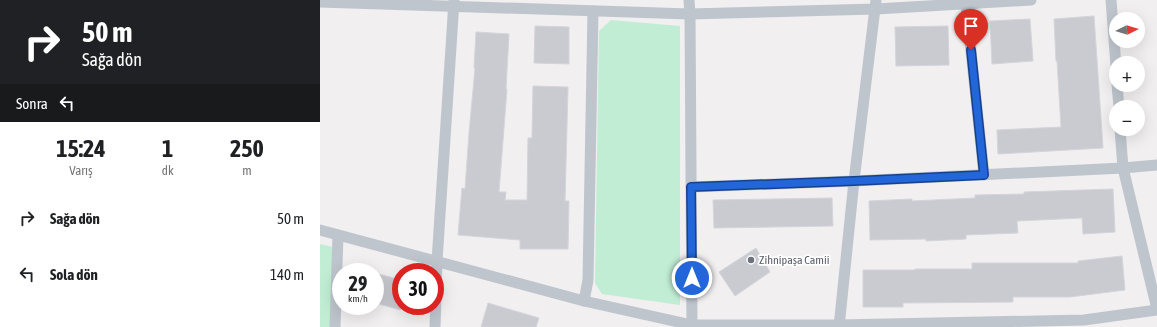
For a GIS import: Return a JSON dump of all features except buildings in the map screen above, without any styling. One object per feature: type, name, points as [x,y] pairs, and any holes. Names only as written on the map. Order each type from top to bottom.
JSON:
[{"type":"street","points":[[689,0],[692,326]]},
{"type":"street","points":[[320,2],[454,3],[593,11],[690,14],[876,4],[966,4],[1031,0]]},
{"type":"street","points":[[1111,0],[1115,56]]},
{"type":"street","points":[[435,327],[437,261],[454,3]]},
{"type":"street","points":[[839,326],[854,181],[876,4]]},
{"type":"street","points":[[966,4],[984,175]]},
{"type":"street","points":[[584,301],[588,280],[593,11]]},
{"type":"street","points":[[320,230],[584,301],[692,326],[839,326],[1084,320],[1157,310],[1123,168],[1121,136]]},
{"type":"street","points":[[691,187],[984,175],[1157,165]]},
{"type":"street","points":[[335,327],[338,235]]},
{"type":"green space","points":[[611,20],[680,26],[680,305],[602,294],[595,283],[599,31]]},
{"type":"green space","points":[[320,244],[333,247],[330,327],[320,327]]},
{"type":"place","name":"Zihnipaşa Camii","points":[[751,260]]},
{"type":"route","points":[[692,278],[691,187],[984,175],[971,50]]}]
